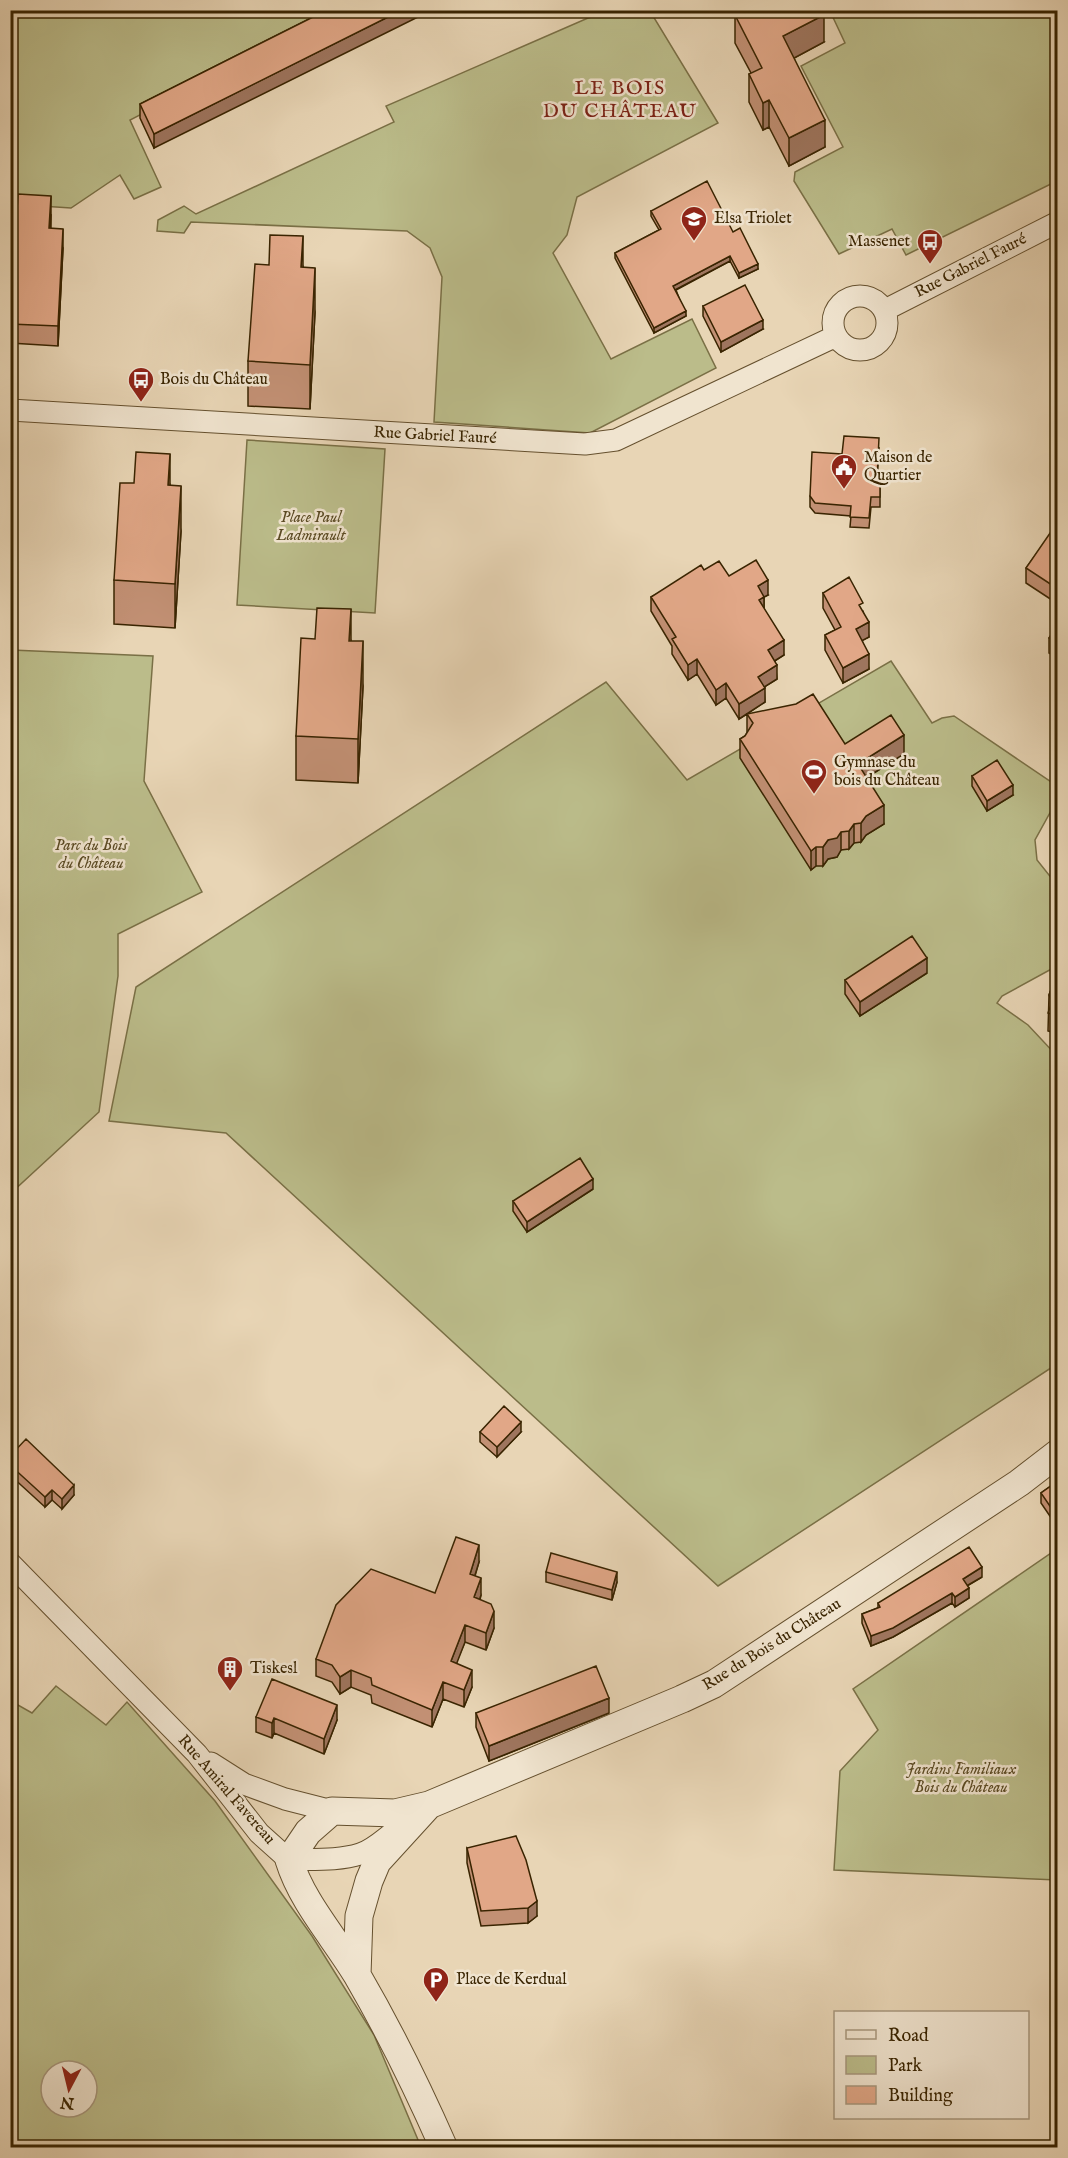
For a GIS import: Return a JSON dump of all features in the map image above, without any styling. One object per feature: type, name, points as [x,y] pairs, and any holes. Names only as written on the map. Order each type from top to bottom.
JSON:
[{"type":"street","name":"Rue Gabriel Fauré","points":[[885,310],[1058,222]]},
{"type":"street","points":[[856,296],[867,296],[877,301],[885,310],[888,321],[887,331],[882,340],[873,347],[863,350],[852,349],[836,336],[833,326],[834,316],[845,301],[856,296]]},
{"type":"street","name":"Rue Gabriel Fauré","points":[[10,410],[333,430],[601,443],[616,440],[836,336]]},
{"type":"street","name":"Rue du Bois du Château","points":[[197,1754],[244,1784],[285,1799],[332,1811],[395,1813],[429,1805],[714,1684],[1019,1483],[1058,1453]]},
{"type":"street","name":"Rue Amiral Favereau","points":[[10,1563],[197,1754],[259,1833],[289,1860],[295,1880],[357,1975],[420,2094],[444,2148]]},
{"type":"street","name":"Rue du Bois du Château","points":[[289,1860],[331,1859],[360,1854],[375,1846],[429,1805]]},
{"type":"street","name":"Rue du Bois du Château","points":[[357,1975],[360,1916],[369,1881],[377,1862],[429,1805]]},
{"type":"street","points":[[289,1860],[308,1832],[332,1811]]},
{"type":"green space","points":[[308,10],[315,24],[130,120],[161,187],[134,199],[120,175],[71,208],[11,204],[10,11]]},
{"type":"green space","points":[[613,11],[650,11],[718,123],[577,197],[567,235],[553,253],[611,359],[692,319],[716,368],[590,433],[434,422],[442,277],[430,248],[407,231],[191,222],[184,233],[157,231],[158,220],[184,206],[196,214],[394,122],[386,106],[588,18]]},
{"type":"green space","points":[[830,11],[1057,11],[1057,181],[906,255],[892,229],[839,254],[794,181],[795,172],[843,147],[801,66],[845,43]]},
{"type":"green space","name":"Place Paul Ladmirault","points":[[247,440],[385,449],[375,613],[237,605]]},
{"type":"green space","name":"Parc du Bois du Château","points":[[11,650],[153,656],[144,781],[202,892],[118,934],[118,976],[99,1112],[11,1193]]},
{"type":"green space","points":[[891,661],[932,723],[954,716],[1057,786],[1057,800],[1035,840],[1037,860],[1057,885],[1057,966],[1002,996],[997,1003],[1028,1025],[1057,1056],[1057,1364],[718,1586],[226,1133],[109,1121],[136,987],[606,682],[687,780]]},
{"type":"green space","name":"Jardins Familiaux Bois du Château","points":[[1057,1549],[1057,1880],[834,1870],[840,1771],[878,1730],[853,1689]]},
{"type":"green space","points":[[56,1686],[106,1725],[127,1702],[215,1801],[312,1936],[374,2035],[421,2147],[11,2147],[11,1701],[32,1713]]},
{"type":"building","points":[[327,10],[402,10],[154,134],[140,104]]},
{"type":"building","points":[[745,10],[822,10],[824,15],[783,36],[825,120],[789,138],[769,100],[763,103],[749,74],[762,68],[735,15]]},
{"type":"building","points":[[707,181],[733,232],[740,228],[758,264],[739,273],[730,256],[673,286],[686,311],[654,328],[615,253],[661,229],[651,211]]},
{"type":"building","points":[[18,194],[51,196],[49,228],[63,229],[58,326],[10,324],[10,226],[16,226]]},
{"type":"building","points":[[270,235],[303,236],[301,267],[315,268],[310,365],[248,361],[255,264],[269,265]]},
{"type":"building","points":[[745,285],[763,320],[721,342],[703,306]]},
{"type":"building","name":"Maison de Quartier","points":[[844,436],[879,438],[877,479],[880,483],[880,497],[871,497],[869,518],[850,517],[851,506],[815,503],[810,496],[812,452],[842,454]]},
{"type":"building","points":[[136,452],[170,454],[168,485],[181,486],[175,584],[114,580],[120,483],[134,483]]},
{"type":"building","points":[[1058,524],[1058,589],[1026,568]]},
{"type":"building","points":[[756,560],[768,580],[758,586],[764,597],[759,600],[784,640],[768,650],[777,665],[758,677],[765,688],[739,704],[726,683],[716,690],[697,659],[688,665],[672,639],[676,637],[651,597],[701,565],[704,570],[719,561],[729,576]]},
{"type":"building","points":[[849,577],[863,603],[859,605],[869,622],[856,629],[869,654],[843,668],[825,635],[841,627],[823,593]]},
{"type":"building","points":[[317,608],[351,609],[349,641],[363,641],[358,739],[296,736],[301,638],[315,639]]},
{"type":"building","points":[[1058,625],[1058,643],[1049,638]]},
{"type":"building","name":"Gymnase du bois du Château","points":[[813,694],[845,744],[891,715],[904,735],[858,764],[884,805],[866,816],[861,823],[854,824],[849,831],[841,832],[837,838],[828,840],[823,847],[816,847],[811,851],[740,739],[745,736],[753,723],[747,714],[796,704]]},
{"type":"building","points":[[997,760],[1013,785],[987,801],[972,776]]},
{"type":"building","points":[[912,936],[927,958],[860,1002],[845,980]]},
{"type":"building","points":[[1058,971],[1058,1016],[1048,1013],[1052,1002],[1049,995]]},
{"type":"building","points":[[580,1158],[593,1179],[527,1222],[513,1201]]},
{"type":"building","points":[[504,1406],[521,1422],[497,1447],[480,1432]]},
{"type":"building","points":[[26,1439],[74,1485],[62,1499],[52,1490],[45,1497],[10,1465],[10,1456]]},
{"type":"building","points":[[1058,1481],[1058,1514],[1056,1515],[1041,1493]]},
{"type":"building","points":[[456,1537],[479,1545],[470,1574],[481,1578],[474,1597],[491,1604],[494,1611],[486,1633],[465,1625],[451,1661],[472,1670],[464,1690],[443,1682],[432,1710],[372,1685],[371,1678],[351,1670],[340,1677],[332,1665],[316,1659],[336,1605],[371,1569],[435,1593]]},
{"type":"building","points":[[969,1547],[982,1567],[963,1579],[969,1588],[955,1597],[952,1593],[893,1628],[871,1636],[862,1614],[880,1607],[878,1603]]},
{"type":"building","points":[[551,1553],[617,1572],[612,1590],[546,1572]]},
{"type":"building","points":[[596,1666],[609,1698],[489,1746],[476,1713]]},
{"type":"building","points":[[272,1679],[337,1705],[324,1739],[274,1718],[272,1723],[256,1717]]},
{"type":"building","points":[[516,1836],[526,1860],[537,1901],[528,1908],[481,1911],[467,1848]]},
{"type":"place","name":"Elsa Triolet","points":[[694,242]]},
{"type":"place","name":"Massenet","points":[[930,265]]},
{"type":"place","name":"Bois du Château","points":[[141,403]]},
{"type":"place","name":"Maison de Quartier","points":[[844,490]]},
{"type":"place","name":"Gymnase du bois du Château","points":[[814,795]]},
{"type":"place","name":"Tiskesl","points":[[230,1692]]},
{"type":"place","name":"Place de Kerdual","points":[[436,2003]]},
{"type":"district","name":"LE BOIS DU CHÂTEAU","points":[[620,100]]}]
